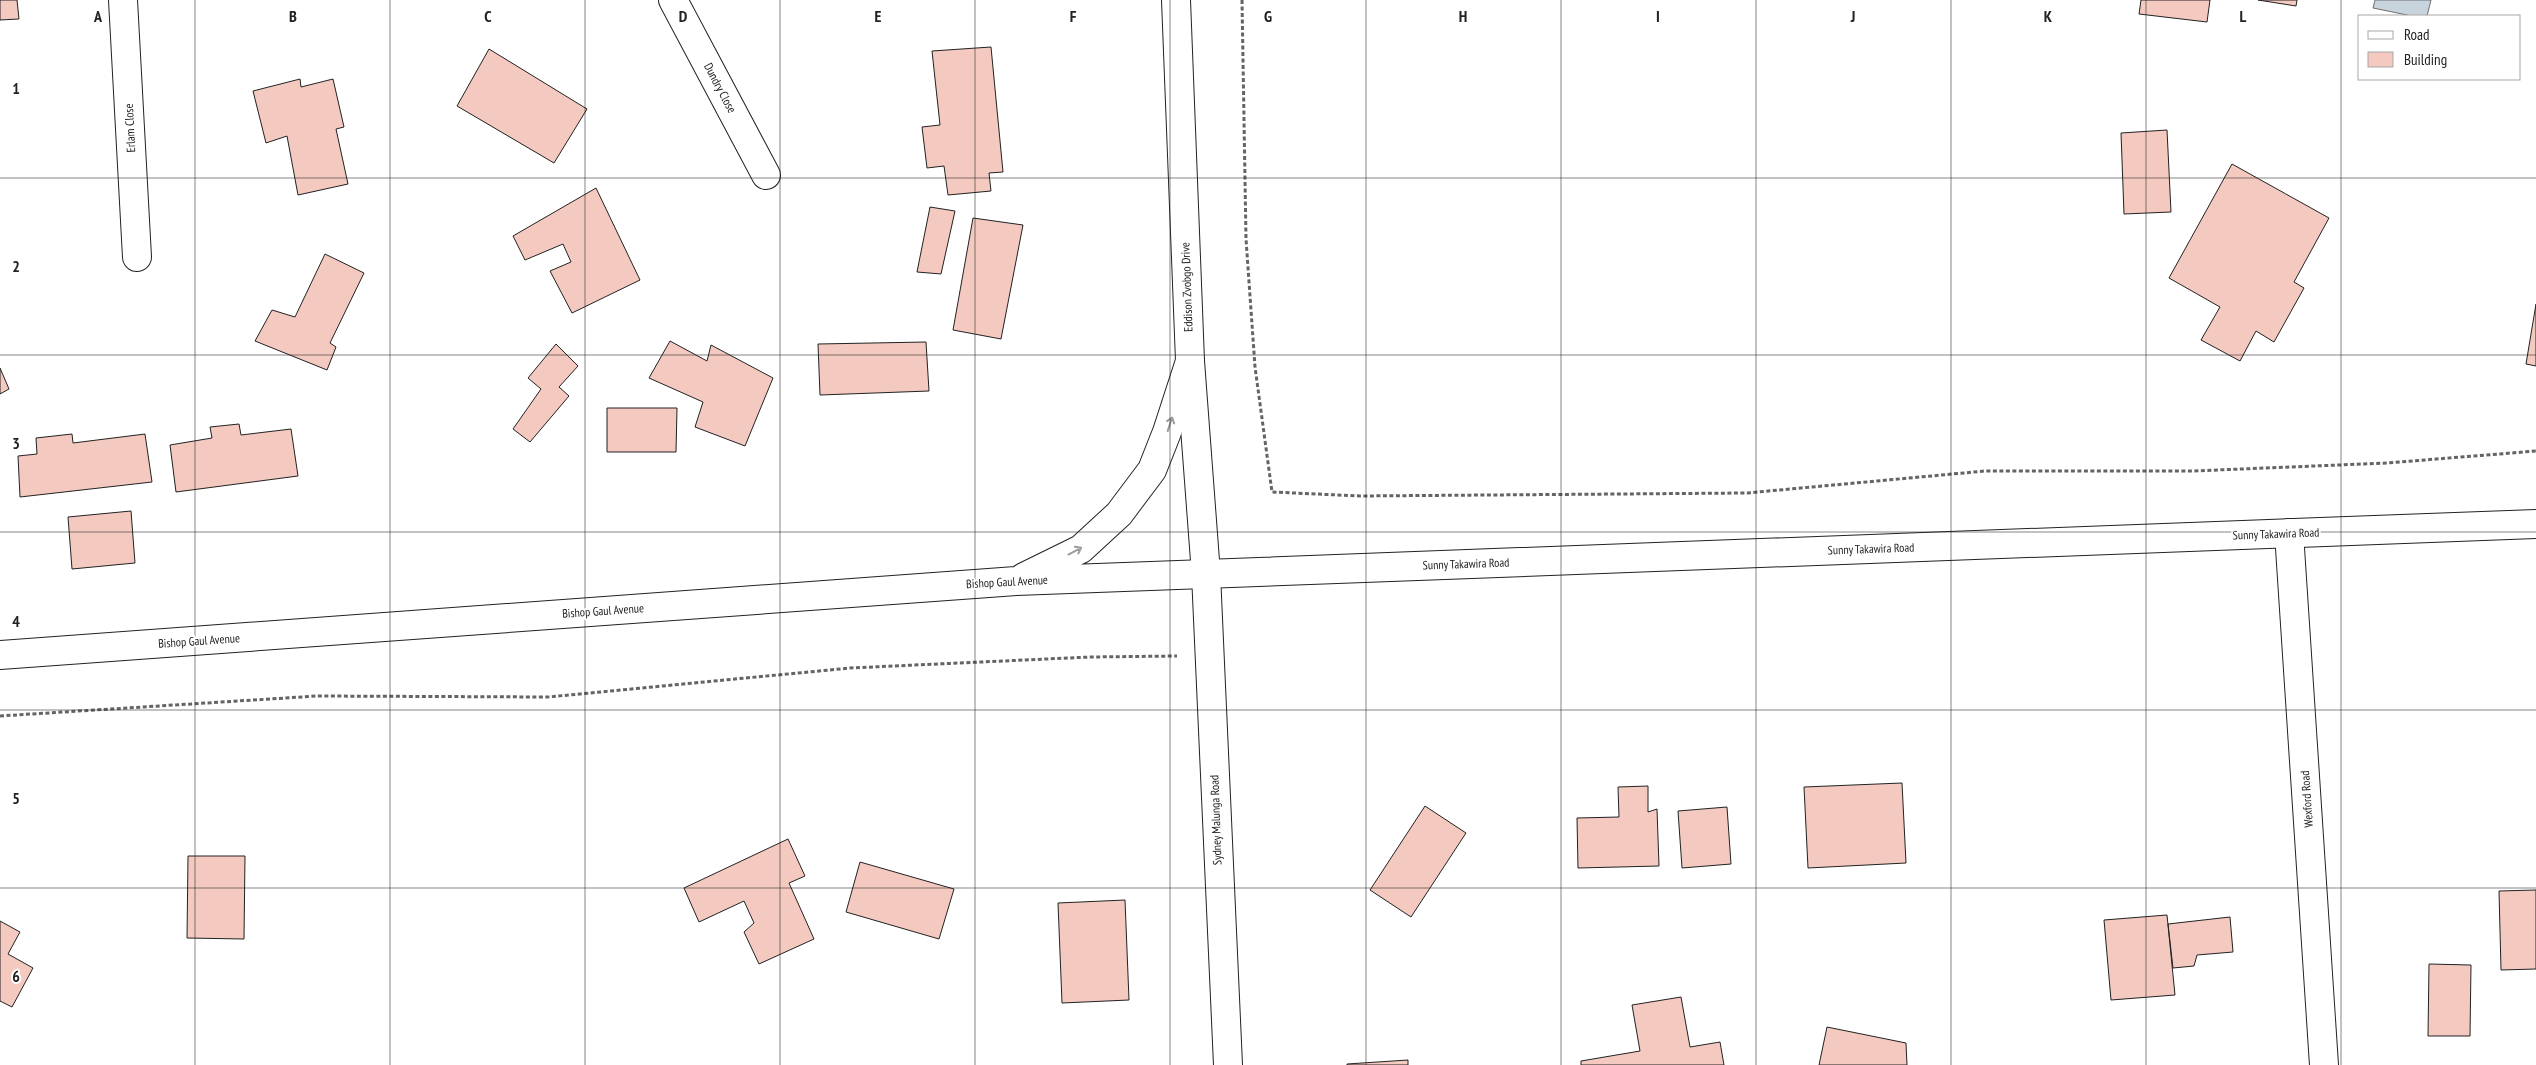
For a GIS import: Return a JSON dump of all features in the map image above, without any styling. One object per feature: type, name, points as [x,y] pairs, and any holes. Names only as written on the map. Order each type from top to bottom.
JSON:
[{"type":"main road","name":"Erlam Close","points":[[123,0],[137,257]]},
{"type":"main road","name":"Dundry Close","points":[[673,0],[766,175]]},
{"type":"main road","name":"Eddison Zvobgo Drive","points":[[1176,0],[1190,361],[1206,574]]},
{"type":"main road","points":[[1016,581],[1081,549],[1119,514],[1152,470],[1167,432],[1190,361]]},
{"type":"main road","name":"Sunny Takawira Road","points":[[1206,574],[2536,524]]},
{"type":"main road","name":"Wexford Road","points":[[2289,533],[2324,1065]]},
{"type":"main road","name":"Bishop Gaul Avenue","points":[[0,655],[1016,581],[1206,574]]},
{"type":"main road","name":"Sydney Malunga Road","points":[[1206,574],[1228,1065]]},
{"type":"path","points":[[1242,0],[1246,239],[1255,366],[1272,492],[1360,496],[1747,493],[1985,471],[2193,471],[2387,463],[2536,451]]},
{"type":"path","points":[[0,716],[317,696],[548,697],[850,668],[1090,657],[1210,655]]},
{"type":"shaded area","points":[[2375,0],[2431,0],[2427,15],[2407,15],[2373,8]]},
{"type":"building","points":[[0,0],[17,0],[19,19],[0,20]]},
{"type":"building","points":[[2141,0],[2210,0],[2207,22],[2139,14]]},
{"type":"building","points":[[2258,0],[2297,0],[2296,6]]},
{"type":"building","points":[[991,47],[1003,172],[989,173],[991,191],[948,195],[944,166],[927,168],[922,127],[940,125],[932,51]]},
{"type":"building","points":[[489,49],[587,109],[554,163],[457,106]]},
{"type":"building","points":[[300,79],[301,87],[333,79],[344,127],[336,129],[348,184],[298,195],[287,136],[266,143],[253,91]]},
{"type":"building","points":[[2167,130],[2171,212],[2124,214],[2121,133]]},
{"type":"building","points":[[2232,164],[2329,218],[2294,282],[2304,288],[2274,342],[2256,331],[2240,361],[2201,340],[2220,307],[2169,278]]},
{"type":"building","points":[[596,188],[640,280],[572,313],[550,271],[571,262],[563,244],[525,260],[513,236]]},
{"type":"building","points":[[930,207],[955,211],[941,274],[917,272]]},
{"type":"building","points":[[973,218],[1023,225],[1001,339],[953,330]]},
{"type":"building","points":[[325,254],[364,273],[330,343],[336,347],[327,370],[255,341],[272,310],[295,317]]},
{"type":"building","points":[[2536,304],[2536,366],[2526,364]]},
{"type":"building","points":[[670,341],[707,361],[711,345],[773,378],[745,446],[695,427],[703,402],[649,378]]},
{"type":"building","points":[[926,342],[929,391],[820,395],[818,344]]},
{"type":"building","points":[[556,344],[578,366],[559,387],[569,396],[530,442],[513,429],[541,389],[528,378]]},
{"type":"building","points":[[0,368],[9,389],[0,394]]},
{"type":"building","points":[[607,408],[677,408],[676,452],[607,452]]},
{"type":"building","points":[[239,424],[241,435],[291,429],[298,476],[176,492],[170,445],[212,438],[210,427]]},
{"type":"building","points":[[72,434],[73,443],[145,434],[152,482],[20,497],[18,456],[37,454],[36,438]]},
{"type":"building","points":[[131,511],[135,563],[72,569],[68,517]]},
{"type":"building","points":[[1902,783],[1906,863],[1808,868],[1804,787]]},
{"type":"building","points":[[1648,786],[1648,812],[1657,809],[1659,866],[1578,868],[1577,818],[1619,817],[1618,787]]},
{"type":"building","points":[[1425,806],[1466,833],[1411,917],[1370,890]]},
{"type":"building","points":[[1727,807],[1731,864],[1682,868],[1678,811]]},
{"type":"building","points":[[788,839],[805,876],[789,883],[814,939],[759,964],[744,932],[754,923],[744,901],[699,922],[684,888]]},
{"type":"building","points":[[188,856],[245,856],[244,939],[187,938]]},
{"type":"building","points":[[860,862],[954,889],[939,939],[846,912]]},
{"type":"building","points":[[2536,890],[2536,969],[2501,970],[2499,891]]},
{"type":"building","points":[[1125,900],[1129,1000],[1062,1003],[1058,903]]},
{"type":"building","points":[[2167,915],[2175,995],[2111,1000],[2104,920]]},
{"type":"building","points":[[2230,917],[2233,952],[2197,955],[2194,966],[2173,968],[2168,924]]},
{"type":"building","points":[[0,921],[20,932],[8,954],[33,968],[12,1007],[0,1001]]},
{"type":"building","points":[[2429,964],[2471,965],[2470,1036],[2428,1036]]},
{"type":"building","points":[[1681,997],[1690,1047],[1720,1042],[1724,1065],[1581,1065],[1581,1061],[1640,1051],[1632,1005]]},
{"type":"building","points":[[1827,1027],[1906,1043],[1907,1065],[1819,1065]]},
{"type":"building","points":[[1408,1060],[1408,1065],[1347,1065],[1347,1064]]}]
